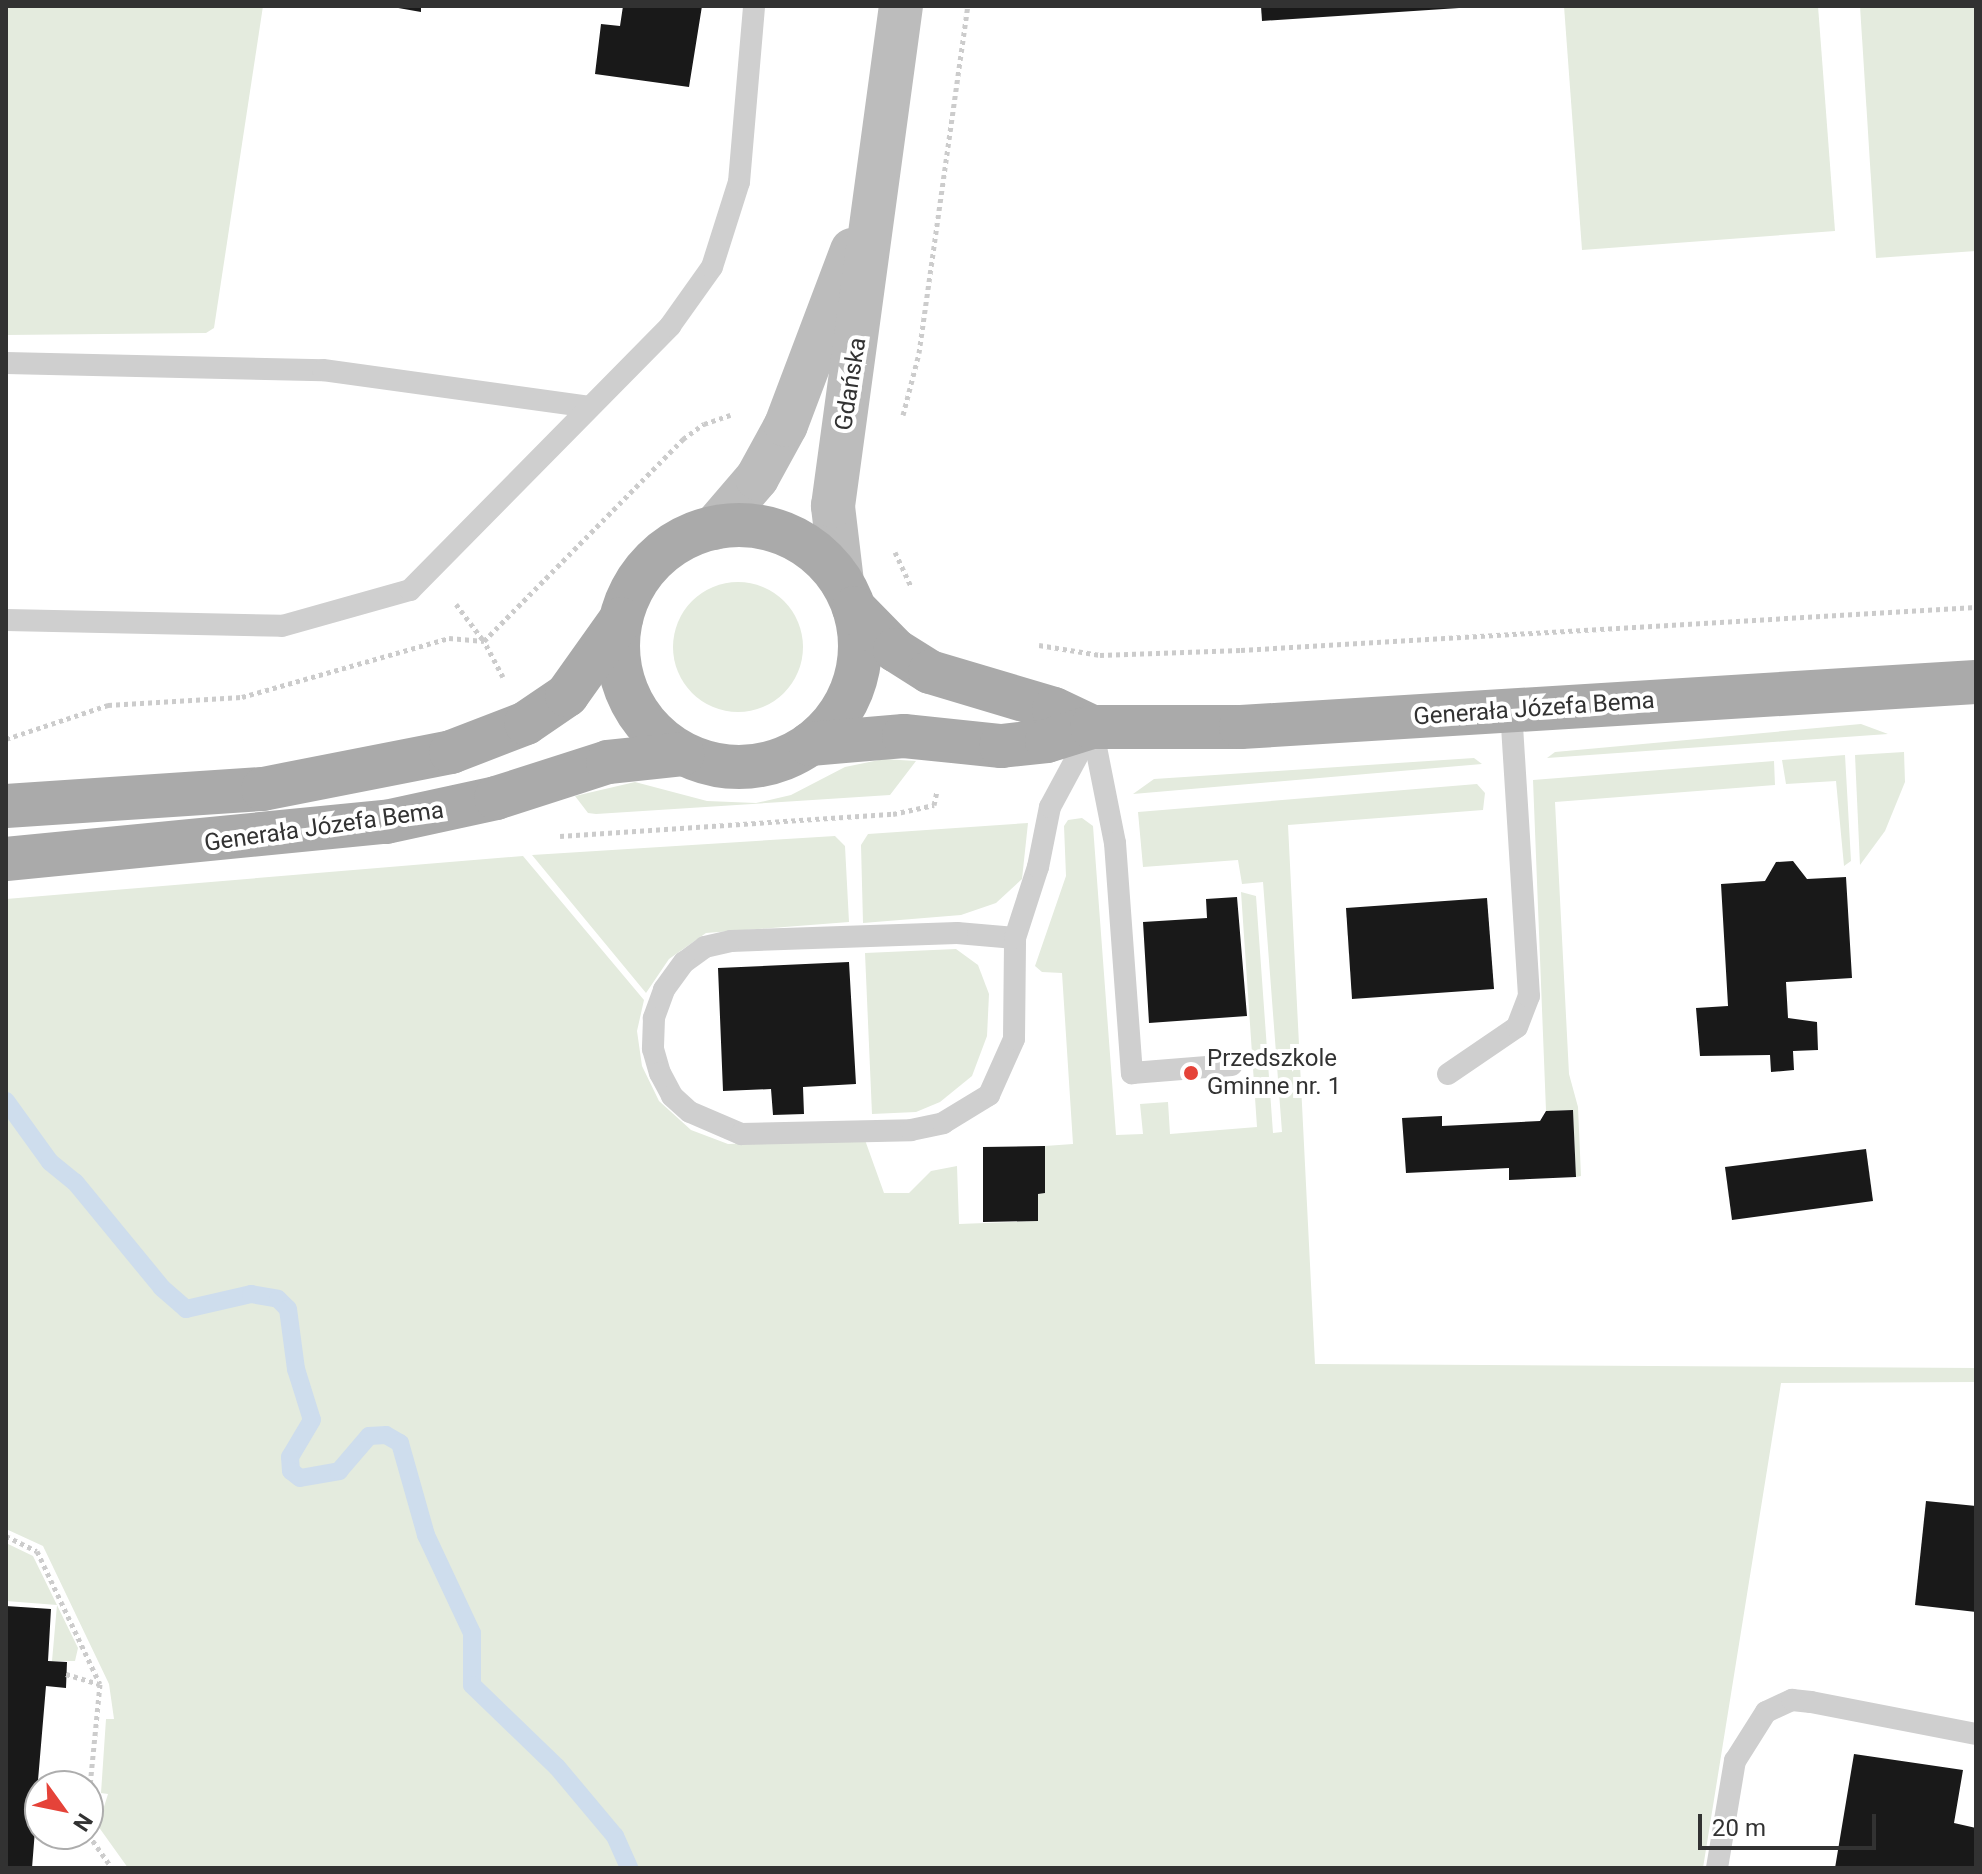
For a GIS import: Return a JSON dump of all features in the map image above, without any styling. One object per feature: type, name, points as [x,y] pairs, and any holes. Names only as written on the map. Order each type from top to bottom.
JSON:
[{"type":"main road","points":[[741,525],[780,533],[816,553],[848,595],[860,645],[854,683],[837,717],[810,744],[774,763],[748,767],[721,766],[683,754],[655,733],[625,689],[618,655],[621,619],[635,585],[659,556],[714,528],[741,525]]},
{"type":"main road","name":"Generała Józefa Bema","points":[[848,595],[895,650],[930,672],[1054,709],[1092,727]]},
{"type":"main road","name":"Generała Józefa Bema","points":[[6,806],[263,789],[451,752],[526,723],[586,675],[621,619]]},
{"type":"main road","name":"Generała Józefa Bema","points":[[810,744],[880,737],[947,739],[1001,746],[1047,741],[1092,727],[1241,727],[1976,682]]},
{"type":"main road","name":"Generała Józefa Bema","points":[[6,859],[358,827],[438,814],[608,762],[683,754]]},
{"type":"street","name":"Gdańska","points":[[848,595],[833,506],[901,6]]},
{"type":"street","name":"Gdańska","points":[[714,528],[757,478],[786,425],[877,184]]},
{"type":"lane","points":[[6,620],[282,626],[410,590],[670,326],[712,267],[739,182],[754,6]]},
{"type":"lane","points":[[6,363],[323,370],[589,407]]},
{"type":"lane","points":[[1448,1074],[1517,1027],[1529,996],[1511,709]]},
{"type":"lane","points":[[1015,938],[957,933],[731,941],[705,947],[684,962],[659,1004],[653,1049],[660,1073],[672,1096],[690,1112],[716,1128],[741,1134],[911,1130],[943,1123],[989,1095],[1005,1068],[1014,1039],[1015,938],[1038,867],[1050,807],[1092,727]]},
{"type":"lane","points":[[1092,727],[1115,843],[1132,1073],[1232,1065]]},
{"type":"lane","points":[[1717,1868],[1735,1761],[1766,1712],[1802,1701],[1976,1734]]},
{"type":"path","points":[[902,421],[919,353],[968,6]]},
{"type":"path","points":[[6,739],[108,705],[242,697],[449,638],[484,641],[704,424],[725,415],[786,425]]},
{"type":"path","points":[[888,538],[918,600]]},
{"type":"path","points":[[1027,643],[1100,655],[1241,650],[1976,607]]},
{"type":"path","points":[[467,613],[526,723]]},
{"type":"path","points":[[546,782],[560,837],[893,814],[934,805],[947,739]]},
{"type":"path","points":[[6,1536],[37,1551],[100,1684],[92,1770]]},
{"type":"path","points":[[66,1674],[100,1684]]},
{"type":"path","points":[[99,1850],[112,1868]]},
{"type":"shaded area","points":[[6,6],[263,6],[214,328],[206,333],[6,335]]},
{"type":"shaded area","points":[[1564,6],[1818,6],[1835,231],[1582,250]]},
{"type":"shaded area","points":[[1860,6],[1976,6],[1976,251],[1876,258]]},
{"type":"shaded area","points":[[738,582],[763,587],[784,601],[798,622],[803,647],[798,672],[784,693],[763,707],[738,712],[713,707],[692,693],[678,672],[673,647],[678,622],[692,601],[713,587]]},
{"type":"shaded area","points":[[1861,724],[1888,734],[1547,758],[1555,752]]},
{"type":"shaded area","points":[[1904,752],[1905,782],[1885,831],[1860,865],[1855,755]]},
{"type":"shaded area","points":[[1845,755],[1851,861],[1844,866],[1836,781],[1786,784],[1782,760]]},
{"type":"shaded area","points":[[1474,758],[1482,764],[1133,794],[1154,779]]},
{"type":"shaded area","points":[[884,759],[916,761],[890,795],[596,814],[588,813],[575,796],[635,782],[707,801],[756,803],[791,795],[845,767]]},
{"type":"shaded area","points":[[1774,761],[1775,785],[1555,802],[1569,1074],[1578,1107],[1581,1176],[1576,1177],[1573,1110],[1546,1111],[1533,780]]},
{"type":"shaded area","points":[[1477,784],[1485,793],[1483,810],[1288,825],[1315,1364],[1976,1368],[1976,1382],[1781,1383],[1703,1868],[128,1868],[104,1834],[104,1807],[108,1794],[104,1793],[103,1770],[106,1719],[114,1719],[109,1684],[43,1546],[6,1529],[6,899],[523,856],[644,1000],[637,1031],[642,1066],[659,1101],[691,1130],[728,1144],[865,1140],[884,1193],[909,1193],[931,1171],[957,1166],[959,1224],[1038,1221],[1038,1194],[1045,1193],[1045,1146],[1073,1144],[1062,973],[1042,972],[1035,966],[1066,876],[1064,826],[1068,820],[1082,818],[1093,826],[1116,1135],[1143,1134],[1140,1104],[1168,1102],[1170,1134],[1257,1127],[1241,892],[1256,896],[1273,1133],[1282,1132],[1263,882],[1242,884],[1238,860],[1143,867],[1138,812]]},
{"type":"shaded area","points":[[1028,823],[1022,879],[996,903],[961,915],[863,923],[861,845],[868,834]]},
{"type":"shaded area","points":[[835,836],[845,846],[849,922],[706,933],[669,959],[646,993],[532,855]]},
{"type":"shaded area","points":[[956,949],[978,965],[989,994],[987,1036],[972,1076],[940,1102],[916,1112],[872,1114],[865,953]]},
{"type":"shaded area","points":[[6,1543],[33,1556],[57,1605],[6,1601]]},
{"type":"shaded area","points":[[57,1605],[78,1648],[75,1661],[52,1661]]},
{"type":"building","points":[[387,6],[421,6],[421,12]]},
{"type":"building","points":[[623,6],[702,6],[689,87],[595,74],[601,24],[620,26]]},
{"type":"building","points":[[1261,6],[1459,6],[1459,8],[1262,21]]},
{"type":"building","points":[[1793,861],[1807,879],[1846,877],[1852,978],[1786,982],[1788,1018],[1817,1022],[1818,1050],[1793,1051],[1794,1070],[1771,1072],[1770,1055],[1700,1056],[1696,1008],[1728,1006],[1721,884],[1765,881],[1776,862]]},
{"type":"building","points":[[1237,897],[1247,1016],[1149,1023],[1143,922],[1207,918],[1206,899]]},
{"type":"building","points":[[1487,898],[1494,989],[1352,999],[1346,908]]},
{"type":"building","points":[[849,962],[856,1084],[803,1087],[804,1114],[773,1115],[771,1089],[723,1091],[718,968]]},
{"type":"building","points":[[1573,1110],[1576,1177],[1509,1180],[1509,1168],[1406,1173],[1402,1118],[1442,1116],[1442,1126],[1540,1121],[1546,1111]]},
{"type":"building","points":[[1045,1146],[1045,1193],[1038,1194],[1038,1221],[983,1222],[983,1147]]},
{"type":"building","points":[[1866,1149],[1873,1201],[1732,1220],[1725,1167]]},
{"type":"building","points":[[1926,1501],[1976,1506],[1976,1612],[1915,1605]]},
{"type":"building","points":[[6,1606],[51,1609],[48,1661],[67,1662],[66,1688],[46,1686],[39,1770],[24,1770],[24,1850],[33,1850],[32,1868],[6,1868]]},
{"type":"building","points":[[1854,1754],[1963,1770],[1954,1823],[1976,1828],[1976,1868],[1835,1868]]},
{"type":"waterway","points":[[6,1101],[50,1162],[75,1182],[162,1288],[186,1309],[251,1294],[278,1299],[288,1309],[296,1369],[312,1420],[290,1457],[291,1471],[300,1478],[339,1471],[369,1436],[386,1435],[400,1443],[426,1535],[472,1633],[472,1685],[557,1767],[615,1836],[629,1868]]},
{"type":"place","name":"Przedszkole Gminne nr. 1","points":[[1191,1073]]}]
